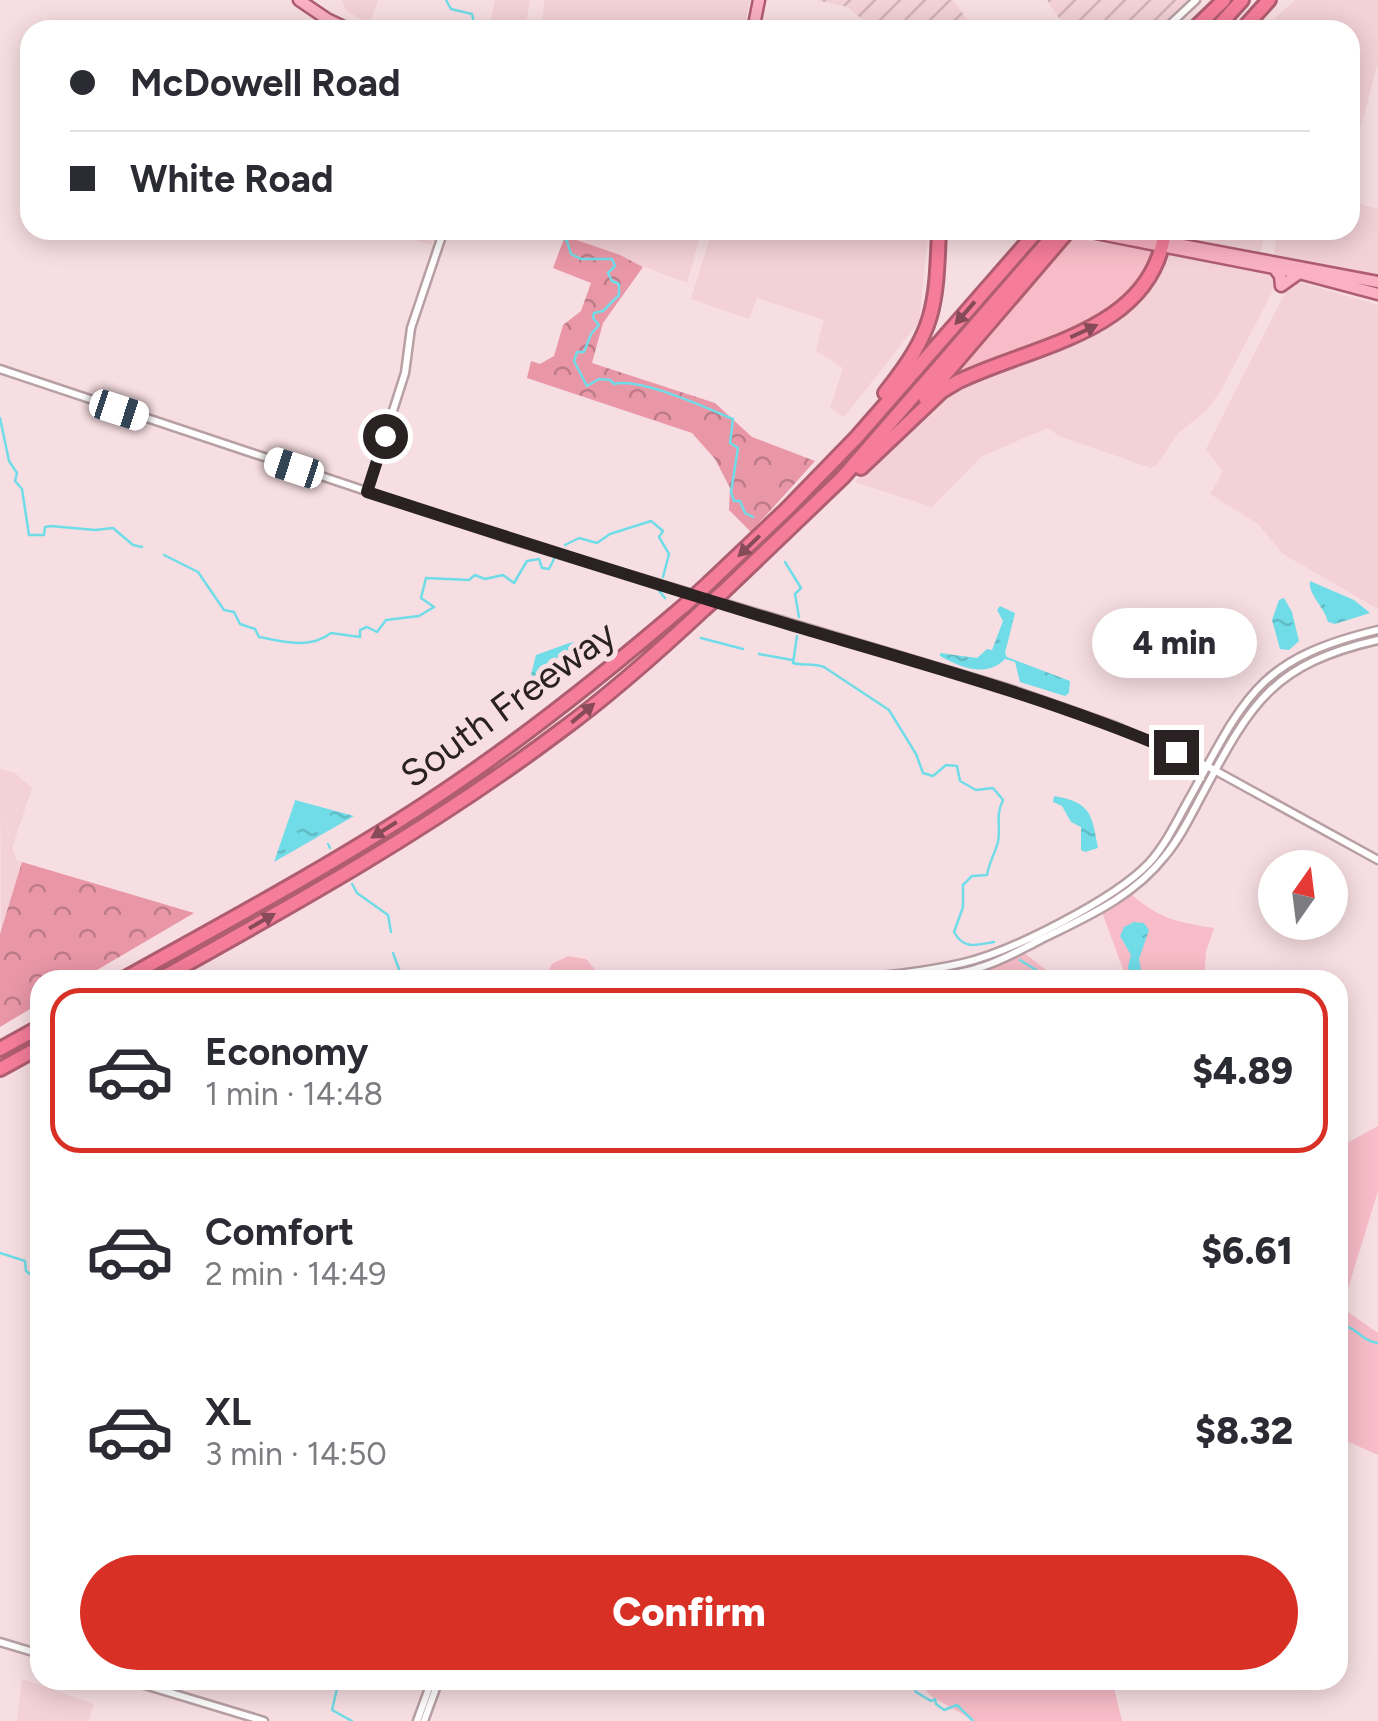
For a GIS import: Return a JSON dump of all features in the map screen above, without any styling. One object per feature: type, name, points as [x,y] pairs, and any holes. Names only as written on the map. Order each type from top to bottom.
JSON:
[{"type":"highway","points":[[1203,20],[1224,0]]},
{"type":"highway","points":[[1224,20],[1242,0]]},
{"type":"highway","points":[[1242,20],[1260,0]]},
{"type":"highway","points":[[1254,20],[1271,0]]},
{"type":"highway","points":[[857,437],[869,413],[925,336],[937,282],[939,240]]},
{"type":"highway","name":"South Freeway","points":[[140,970],[349,852],[563,706],[685,605],[788,509],[857,437],[1029,240]]},
{"type":"highway","name":"South Freeway","points":[[176,970],[363,863],[505,772],[562,730],[798,523],[1049,240]]},
{"type":"highway","points":[[888,442],[1060,240]]},
{"type":"highway","points":[[798,523],[824,505],[942,391],[1072,337],[1114,314],[1147,279],[1164,240]]},
{"type":"highway","points":[[0,1049],[30,1032]]},
{"type":"highway","points":[[0,1070],[30,1053]]},
{"type":"main road","points":[[299,0],[329,20]]},
{"type":"main road","points":[[1133,240],[1208,257],[1270,264],[1280,276],[1281,286],[1299,273],[1376,289]]},
{"type":"main road","points":[[1163,246],[1177,244],[1376,289]]},
{"type":"street","points":[[1175,20],[1196,0]]},
{"type":"street","points":[[367,492],[441,240]]},
{"type":"street","points":[[0,369],[548,551],[1007,688],[1114,726],[1211,768],[1378,860]]},
{"type":"street","points":[[969,970],[992,964],[1133,890],[1171,848],[1239,709],[1273,674],[1319,646],[1378,630]]},
{"type":"street","points":[[908,970],[975,960],[1105,898],[1127,883],[1160,850],[1245,717],[1278,682],[1322,655],[1378,640]]},
{"type":"street","points":[[0,1642],[30,1651]]},
{"type":"street","points":[[161,1690],[264,1721]]},
{"type":"street","points":[[420,1721],[431,1690]]},
{"type":"shaded area","points":[[342,0],[378,0],[372,18],[367,20],[346,11]]},
{"type":"shaded area","points":[[495,0],[530,0],[527,20],[491,20]]},
{"type":"shaded area","points":[[544,0],[750,0],[746,20],[543,20]]},
{"type":"shaded area","points":[[815,0],[953,0],[968,20],[863,20],[848,7]]},
{"type":"shaded area","points":[[1047,0],[1191,0],[1171,20],[1060,20]]},
{"type":"shaded area","points":[[1295,0],[1378,0],[1378,63],[1360,129],[1360,20],[1273,20]]},
{"type":"shaded area","points":[[1360,204],[1378,209],[1378,280],[1274,255],[1276,240],[1360,240]]},
{"type":"shaded area","points":[[575,240],[699,240],[687,283]]},
{"type":"shaded area","points":[[709,240],[928,240],[919,322],[844,417],[830,408],[843,368],[816,351],[824,320],[757,298],[749,319],[691,299]]},
{"type":"shaded area","points":[[1064,240],[1153,250],[1157,254],[1144,279],[1106,317],[940,387]]},
{"type":"shaded area","points":[[1184,240],[1263,240],[1261,252]]},
{"type":"shaded area","points":[[1171,253],[1274,273],[1279,279],[1220,392],[1206,411],[1178,433],[1157,465],[1151,468],[1059,436],[1048,428],[982,456],[932,507],[855,482],[941,396]]},
{"type":"shaded area","points":[[1299,282],[1378,305],[1378,609],[1283,554],[1258,524],[1210,494],[1223,471],[1206,449],[1288,287]]},
{"type":"shaded area","points":[[0,769],[15,773],[32,788],[12,848],[22,862],[1,934]]},
{"type":"shaded area","points":[[1132,895],[1170,919],[1214,928],[1205,970],[1123,970],[1102,912]]},
{"type":"shaded area","points":[[1023,952],[1046,970],[961,970]]},
{"type":"shaded area","points":[[568,956],[586,959],[595,970],[549,970],[552,964]]},
{"type":"shaded area","points":[[1378,1126],[1378,1191],[1348,1288],[1348,1142]]},
{"type":"shaded area","points":[[1348,1312],[1378,1333],[1378,1455],[1348,1442]]},
{"type":"shaded area","points":[[22,1679],[30,1682],[30,1690],[54,1690],[94,1704],[89,1721],[17,1721]]},
{"type":"shaded area","points":[[925,1690],[1114,1690],[1122,1721],[975,1721]]},
{"type":"green space","points":[[564,240],[577,240],[643,267],[603,323],[592,363],[715,403],[752,437],[815,461],[751,532],[729,510],[730,488],[715,459],[692,433],[527,378],[531,361],[540,364],[554,356],[563,325],[581,311],[591,283],[553,268]]},
{"type":"green space","points":[[22,862],[194,913],[97,970],[30,970],[30,1009],[0,1027],[0,934]]},
{"type":"water","points":[[1310,581],[1354,600],[1370,613],[1335,624],[1328,622],[1311,591]]},
{"type":"water","points":[[1284,598],[1299,641],[1289,650],[1280,649],[1272,620],[1279,600]]},
{"type":"water","points":[[1000,606],[1015,613],[1007,657],[1070,681],[1069,693],[1065,696],[1020,682],[1015,662],[1005,659],[982,670],[940,656],[977,658],[987,649],[992,650],[1003,621],[997,610]]},
{"type":"water","points":[[569,643],[580,645],[561,663],[530,679],[536,655]]},
{"type":"water","points":[[1054,796],[1076,802],[1088,812],[1098,848],[1081,850],[1081,827],[1071,822],[1062,806],[1053,802]]},
{"type":"water","points":[[295,801],[354,816],[274,862]]},
{"type":"water","points":[[1144,923],[1149,930],[1139,959],[1141,970],[1129,970],[1131,955],[1120,936],[1124,927]]},
{"type":"waterway","points":[[446,0],[451,9],[472,14],[473,20]]},
{"type":"waterway","points":[[566,240],[571,254],[581,259],[612,259],[615,266],[608,273],[619,284],[619,295],[603,311],[594,313],[599,325],[584,352],[577,352],[574,361],[587,386],[599,379],[640,385],[733,419],[730,443],[738,448],[731,492],[734,501],[740,501],[745,513],[753,517]]},
{"type":"waterway","points":[[0,418],[9,461],[17,473],[15,481],[22,489],[29,535],[44,535],[45,527],[51,526],[113,528],[133,545],[142,547]]},
{"type":"waterway","points":[[565,545],[579,538],[597,543],[610,534],[651,521],[663,531],[659,537],[669,554],[663,577]]},
{"type":"waterway","points":[[164,555],[198,572],[224,610],[234,612],[240,624],[255,629],[259,637],[295,643],[314,641],[331,633],[360,637],[360,630],[367,627],[377,632],[386,620],[419,616],[434,607],[421,598],[426,578],[469,580],[475,575],[485,579],[503,575],[514,583],[527,561],[539,559],[542,568],[549,569],[554,559]]},
{"type":"waterway","points":[[785,562],[801,588],[795,594],[799,617]]},
{"type":"waterway","points":[[659,591],[665,598]]},
{"type":"waterway","points":[[797,636],[793,663],[824,667],[889,710],[923,773],[933,776],[946,765],[957,766],[960,781],[976,790],[993,788],[1003,800],[998,842],[987,875],[972,876],[963,885],[963,907],[954,932],[966,944],[994,942]]},
{"type":"waterway","points":[[701,638],[743,649]]},
{"type":"waterway","points":[[759,654],[792,660]]},
{"type":"waterway","points":[[328,844],[330,848]]},
{"type":"waterway","points":[[352,884],[357,893],[388,915],[391,932]]},
{"type":"waterway","points":[[393,953],[399,970]]},
{"type":"waterway","points":[[1020,960],[1036,970]]},
{"type":"waterway","points":[[0,1253],[25,1261],[30,1274]]},
{"type":"waterway","points":[[1348,1328],[1378,1343]]},
{"type":"waterway","points":[[337,1690],[332,1710],[352,1721]]},
{"type":"waterway","points":[[915,1690],[931,1701],[935,1699],[944,1710],[957,1705],[973,1721]]},
{"type":"route","points":[[385,436],[367,492],[548,551],[1007,688],[1176,752]]}]
